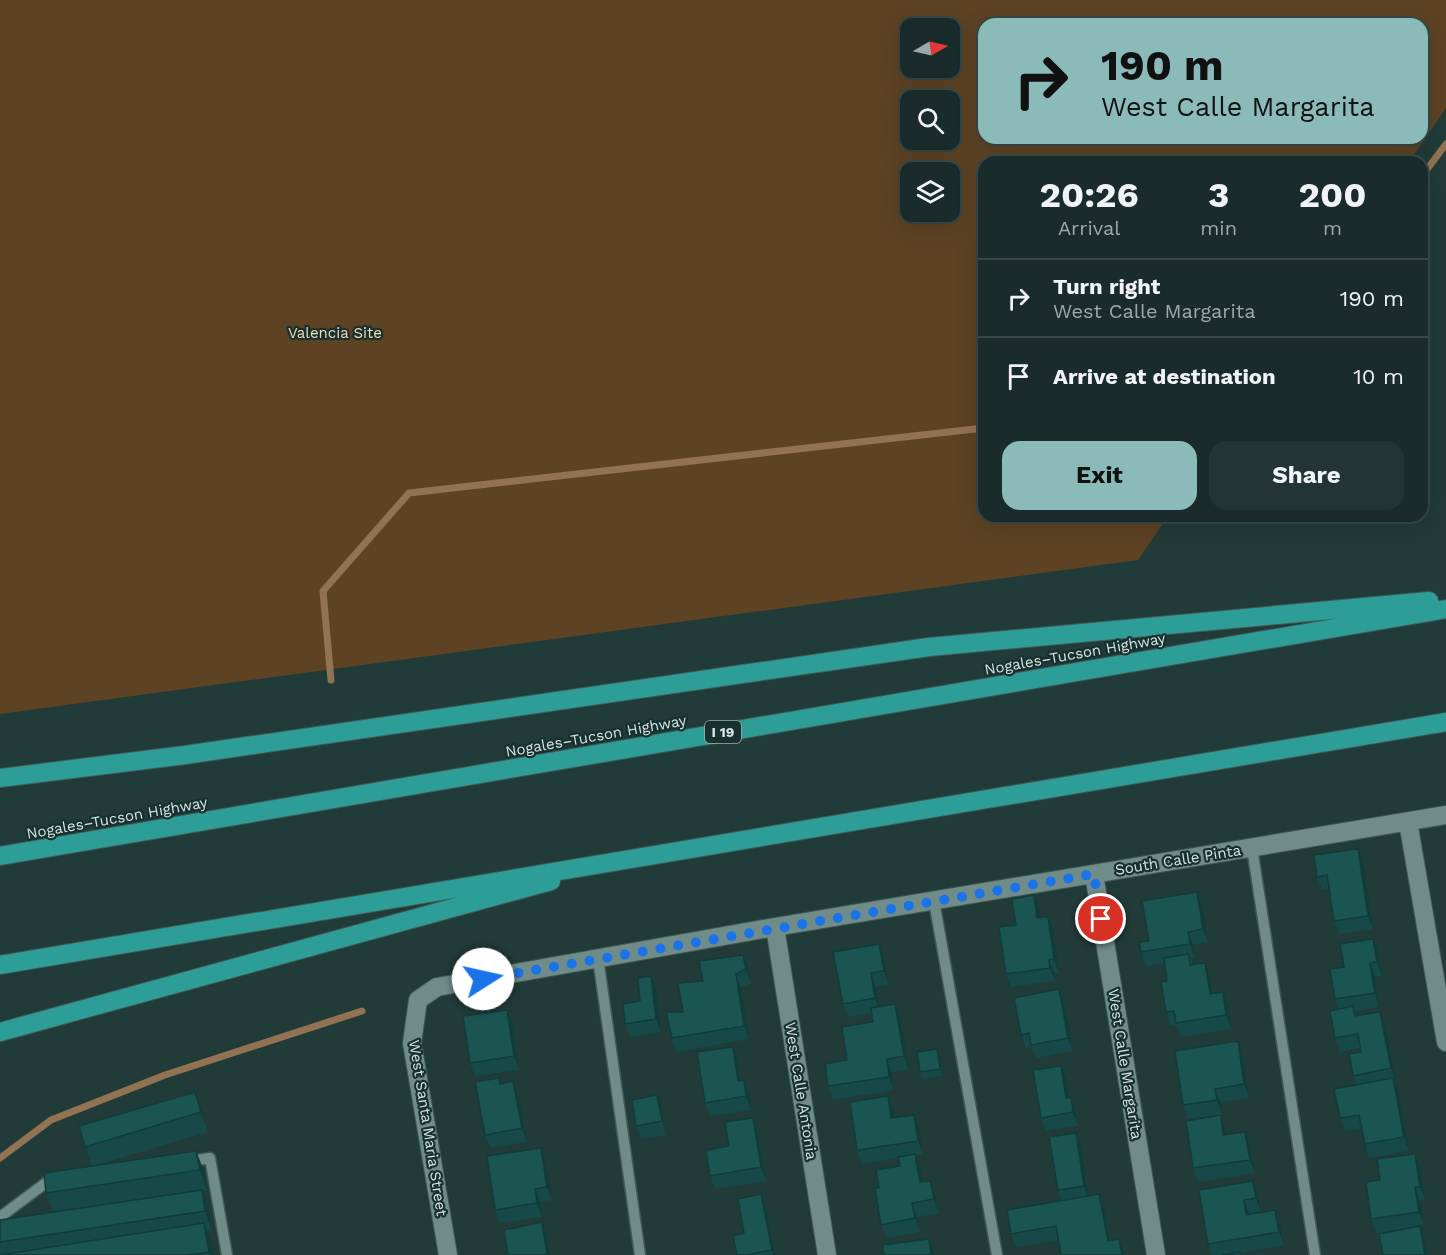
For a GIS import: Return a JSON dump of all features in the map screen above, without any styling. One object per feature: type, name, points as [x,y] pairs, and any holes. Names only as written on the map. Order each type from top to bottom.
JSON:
[{"type":"highway","points":[[0,778],[185,755],[930,647],[1446,599]]},
{"type":"highway","name":"Nogales–Tucson Highway","points":[[0,856],[1446,609]]},
{"type":"highway","points":[[0,965],[652,853],[1446,722]]},
{"type":"highway","points":[[0,1032],[652,853]]},
{"type":"street","name":"South Calle Pinta","points":[[418,1000],[437,987],[598,958],[1446,815]]},
{"type":"street","points":[[1408,822],[1446,1042]]},
{"type":"street","name":"West Calle Margarita","points":[[1094,874],[1156,1255]]},
{"type":"street","name":"West Calle Antonia","points":[[775,927],[827,1255]]},
{"type":"street","name":"West Santa Maria Street","points":[[418,1000],[412,1042],[448,1255]]},
{"type":"lane","points":[[1252,848],[1315,1255]]},
{"type":"lane","points":[[934,901],[998,1255]]},
{"type":"lane","points":[[598,958],[640,1255]]},
{"type":"lane","points":[[175,1163],[210,1158],[211,1198],[218,1238],[227,1255]]},
{"type":"lane","points":[[0,1217],[47,1182],[70,1179]]},
{"type":"green space","name":"Valencia Site","points":[[0,0],[1446,0],[1446,108],[1428,134],[1428,18],[978,18],[978,144],[1421,144],[1413,156],[978,156],[978,522],[1164,522],[1138,560],[0,714]]},
{"type":"building","points":[[1358,849],[1368,916],[1334,921],[1327,875],[1317,877],[1314,855]]},
{"type":"building","points":[[1197,892],[1203,929],[1188,932],[1190,944],[1141,952],[1139,942],[1149,941],[1142,901]]},
{"type":"building","points":[[1034,895],[1037,918],[1048,917],[1054,959],[1049,960],[1050,968],[1006,974],[999,927],[1016,925],[1012,899]]},
{"type":"building","points":[[1373,939],[1377,962],[1370,963],[1375,993],[1335,999],[1330,969],[1344,967],[1340,944]]},
{"type":"building","points":[[879,944],[884,971],[871,973],[875,998],[843,1004],[833,952]]},
{"type":"building","points":[[1189,954],[1190,965],[1205,963],[1210,994],[1223,992],[1226,1015],[1176,1023],[1174,1011],[1166,1012],[1161,982],[1167,981],[1164,958]]},
{"type":"building","points":[[743,955],[746,969],[736,974],[744,1026],[672,1038],[666,1012],[683,1012],[678,983],[703,981],[699,961]]},
{"type":"building","points":[[651,976],[656,1019],[625,1024],[623,1004],[640,1001],[638,978]]},
{"type":"building","points":[[1059,989],[1068,1038],[1031,1045],[1029,1033],[1021,1035],[1014,998]]},
{"type":"building","points":[[895,1004],[904,1056],[887,1059],[889,1077],[828,1086],[825,1064],[847,1060],[842,1027],[873,1022],[871,1008]]},
{"type":"building","points":[[1353,1006],[1355,1016],[1380,1012],[1391,1068],[1353,1076],[1349,1054],[1361,1052],[1358,1034],[1335,1038],[1330,1011]]},
{"type":"building","points":[[507,1010],[514,1056],[470,1063],[463,1016]]},
{"type":"building","points":[[1238,1041],[1244,1084],[1215,1089],[1217,1100],[1183,1105],[1175,1051]]},
{"type":"building","points":[[733,1047],[738,1081],[744,1080],[746,1096],[705,1103],[697,1052]]},
{"type":"building","points":[[937,1049],[940,1069],[920,1072],[917,1052]]},
{"type":"building","points":[[1061,1066],[1066,1098],[1071,1097],[1073,1112],[1041,1118],[1033,1070]]},
{"type":"building","points":[[499,1078],[500,1084],[513,1081],[522,1128],[485,1135],[475,1082]]},
{"type":"building","points":[[1393,1078],[1404,1137],[1365,1144],[1359,1115],[1340,1118],[1334,1089]]},
{"type":"building","points":[[195,1092],[201,1112],[85,1147],[79,1126]]},
{"type":"building","points":[[657,1095],[662,1121],[636,1126],[632,1100]]},
{"type":"building","points":[[888,1096],[891,1118],[914,1115],[918,1141],[857,1150],[850,1102]]},
{"type":"building","points":[[1221,1115],[1223,1135],[1245,1132],[1250,1160],[1193,1168],[1186,1121]]},
{"type":"building","points":[[753,1118],[761,1167],[710,1176],[706,1150],[729,1146],[725,1122]]},
{"type":"building","points":[[1076,1133],[1084,1186],[1058,1190],[1049,1137]]},
{"type":"building","points":[[541,1148],[547,1187],[535,1189],[537,1203],[495,1210],[487,1156]]},
{"type":"building","points":[[196,1151],[200,1170],[46,1193],[44,1173]]},
{"type":"building","points":[[915,1154],[920,1182],[930,1181],[934,1199],[912,1203],[915,1218],[881,1225],[875,1188],[879,1188],[876,1170],[900,1166],[898,1157]]},
{"type":"building","points":[[1415,1154],[1420,1187],[1415,1187],[1419,1212],[1371,1219],[1366,1182],[1380,1180],[1377,1159]]},
{"type":"building","points":[[1253,1181],[1256,1198],[1244,1200],[1246,1215],[1275,1210],[1279,1232],[1208,1244],[1199,1190]]},
{"type":"building","points":[[202,1190],[205,1211],[0,1242],[0,1220]]},
{"type":"building","points":[[761,1194],[772,1250],[737,1255],[733,1236],[744,1233],[738,1199]]},
{"type":"building","points":[[1099,1194],[1108,1241],[1119,1239],[1122,1255],[1061,1255],[1056,1226],[1011,1234],[1007,1210]]},
{"type":"building","points":[[542,1222],[547,1255],[508,1255],[504,1230]]},
{"type":"building","points":[[204,1223],[209,1252],[188,1255],[0,1255]]},
{"type":"building","points":[[1420,1226],[1425,1255],[1378,1255],[1383,1254],[1379,1234]]},
{"type":"building","points":[[929,1239],[931,1255],[884,1255],[882,1245]]},
{"type":"building","points":[[1240,1252],[1240,1255],[1222,1255]]},
{"type":"waterway","points":[[1428,168],[1446,144]]},
{"type":"waterway","points":[[331,680],[323,591],[409,493],[978,429]]},
{"type":"waterway","points":[[0,1158],[51,1120],[165,1075],[362,1011]]},
{"type":"route","points":[[483,979],[1094,874],[1101,919]]}]
